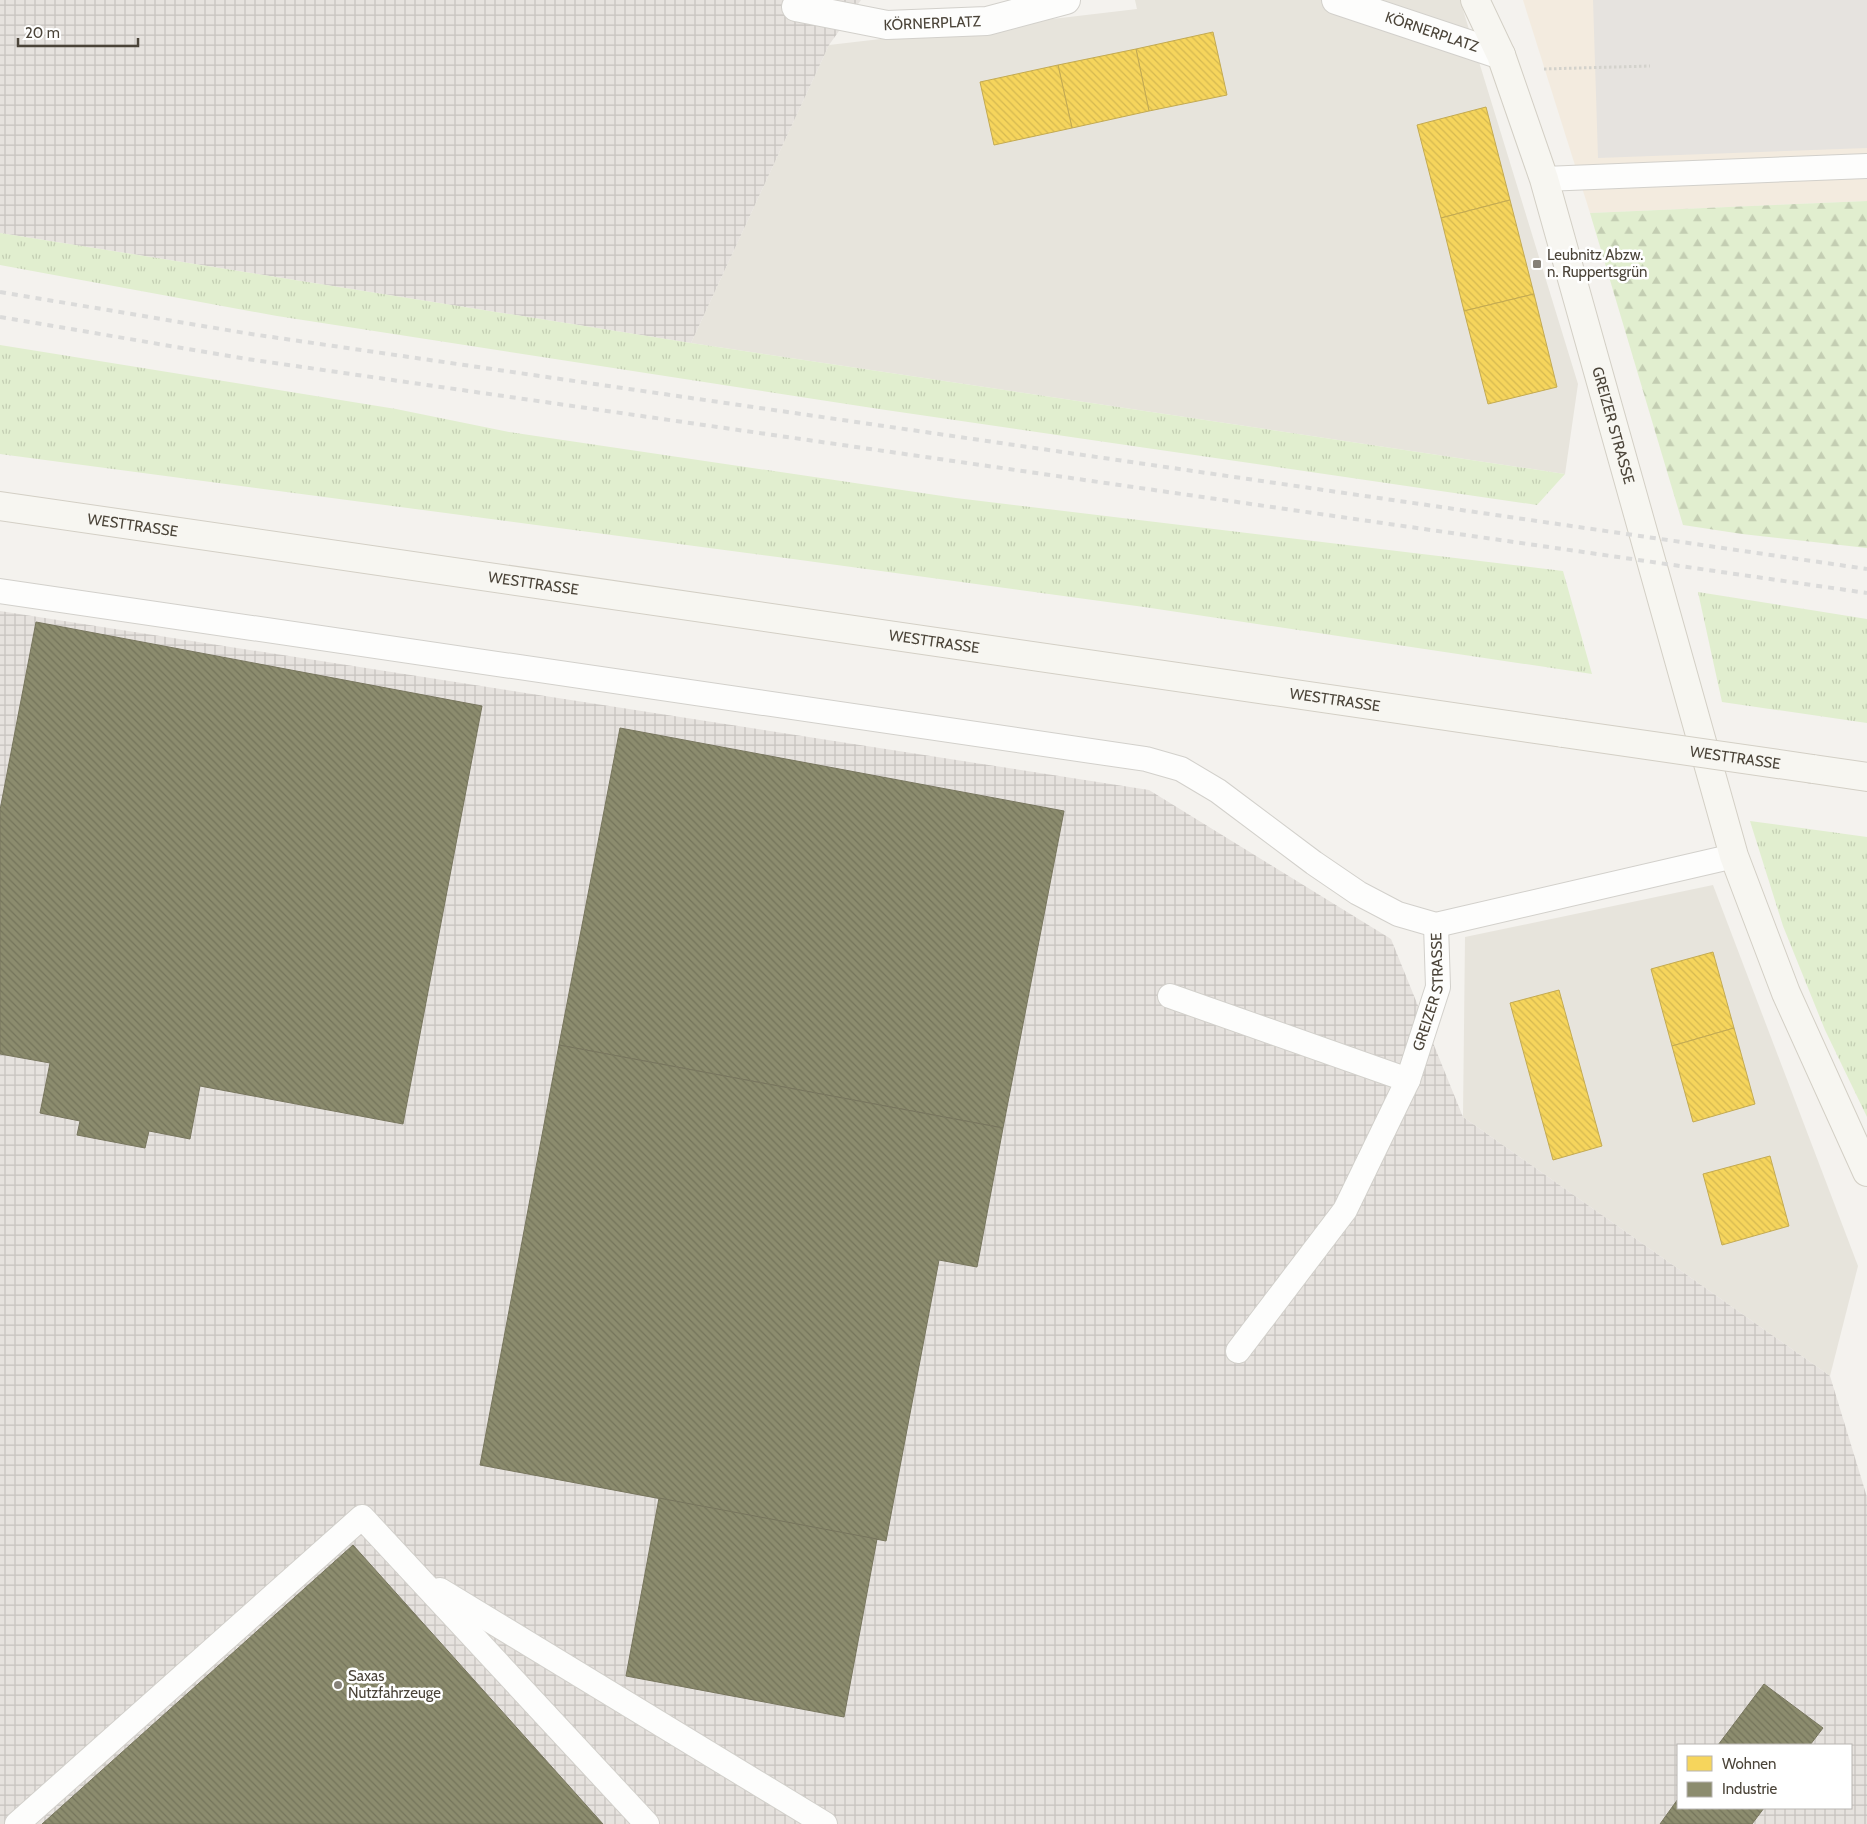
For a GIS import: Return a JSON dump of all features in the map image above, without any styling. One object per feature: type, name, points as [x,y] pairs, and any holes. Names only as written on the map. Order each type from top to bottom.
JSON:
[{"type":"main road","name":"GREIZER STRASSE","points":[[1476,0],[1504,63],[1544,179],[1734,856],[1786,993],[1867,1172]]},
{"type":"main road","name":"WESTTRASSE","points":[[0,506],[1867,777]]},
{"type":"street","name":"KÖRNERPLATZ","points":[[796,7],[887,25],[986,21],[1066,0]]},
{"type":"street","name":"KÖRNERPLATZ","points":[[1336,0],[1504,63]]},
{"type":"lane","points":[[1544,179],[1867,166]]},
{"type":"lane","points":[[0,591],[1146,759],[1181,769],[1218,791],[1314,863],[1358,893],[1398,914],[1436,925]]},
{"type":"lane","name":"GREIZER STRASSE","points":[[1238,1351],[1344,1210],[1408,1080],[1438,987],[1436,925],[1734,856]]},
{"type":"lane","points":[[1170,996],[1408,1080]]},
{"type":"lane","points":[[17,1824],[362,1517],[647,1824]]},
{"type":"lane","points":[[415,1574],[825,1824]]},
{"type":"lane","points":[[0,1820],[5,1824]]},
{"type":"path","points":[[1504,63],[1650,66]]},
{"type":"shaded area","points":[[0,0],[861,0],[829,45],[691,343],[0,233]]},
{"type":"shaded area","points":[[1135,0],[1460,0],[1578,384],[1565,474],[691,343],[829,45],[1137,9]]},
{"type":"shaded area","points":[[1523,0],[1867,0],[1867,201],[1590,213]]},
{"type":"shaded area","points":[[1593,0],[1867,0],[1867,148],[1598,158]]},
{"type":"shaded area","points":[[0,611],[1149,790],[1391,939],[1463,1117],[1830,1376],[1867,1497],[1867,1824],[0,1824]]},
{"type":"shaded area","points":[[1713,885],[1858,1266],[1830,1376],[1463,1117],[1465,937]]},
{"type":"green space","points":[[1867,201],[1867,548],[1742,534],[1683,525],[1590,213]]},
{"type":"green space","points":[[0,233],[691,343],[1565,474],[1537,505],[879,409],[277,316],[0,265]]},
{"type":"green space","points":[[0,345],[396,409],[509,432],[956,498],[1563,571],[1592,674],[1144,607],[0,454]]},
{"type":"green space","points":[[1698,592],[1867,619],[1867,723],[1722,702]]},
{"type":"green space","points":[[1750,821],[1867,837],[1867,1117],[1825,1030],[1783,926]]},
{"type":"building: Wohnen","points":[[1213,32],[1227,95],[1149,111],[1136,49]]},
{"type":"building: Wohnen","points":[[1136,49],[1149,111],[1072,128],[1058,65]]},
{"type":"building: Wohnen","points":[[1058,65],[1072,128],[994,145],[980,82]]},
{"type":"building: Wohnen","points":[[1486,107],[1510,200],[1441,218],[1417,125]]},
{"type":"building: Wohnen","points":[[1510,200],[1534,294],[1464,311],[1441,218]]},
{"type":"building: Wohnen","points":[[1534,294],[1557,387],[1488,404],[1464,311]]},
{"type":"building: Wohnen","points":[[1713,952],[1734,1028],[1672,1046],[1651,969]]},
{"type":"building: Wohnen","points":[[1559,990],[1602,1146],[1553,1160],[1510,1003]]},
{"type":"building: Wohnen","points":[[1734,1028],[1755,1104],[1693,1122],[1672,1046]]},
{"type":"building: Wohnen","points":[[1770,1156],[1789,1226],[1722,1245],[1703,1174]]},
{"type":"building: Industrie","points":[[36,622],[482,706],[403,1124],[200,1086],[190,1139],[149,1131],[145,1148],[77,1135],[80,1121],[40,1113],[50,1063],[0,1054],[0,810]]},
{"type":"building: Industrie","points":[[620,728],[1064,811],[1003,1128],[559,1045]]},
{"type":"building: Industrie","points":[[559,1045],[1003,1128],[977,1267],[939,1260],[886,1541],[480,1465]]},
{"type":"building: Industrie","points":[[659,1498],[877,1539],[844,1717],[626,1676]]},
{"type":"building: Industrie","name":"Saxas Nutzfahrzeuge","points":[[353,1545],[603,1824],[42,1824]]},
{"type":"building: Industrie","points":[[1764,1684],[1823,1728],[1811,1744],[1719,1744]]},
{"type":"building: Industrie","points":[[1677,1800],[1677,1809],[1763,1809],[1752,1824],[1660,1824]]},
{"type":"railway","points":[[0,292],[251,334],[1867,569]]},
{"type":"railway","points":[[0,317],[247,359],[1867,593]]},
{"type":"place","name":"Leubnitz Abzw. n. Ruppertsgrün","points":[[1537,264]]},
{"type":"place","name":"Saxas Nutzfahrzeuge","points":[[338,1685]]}]
